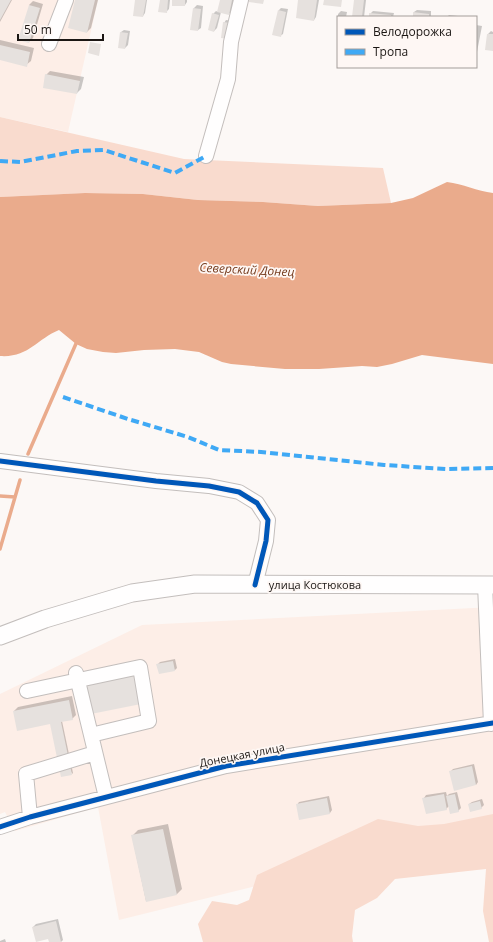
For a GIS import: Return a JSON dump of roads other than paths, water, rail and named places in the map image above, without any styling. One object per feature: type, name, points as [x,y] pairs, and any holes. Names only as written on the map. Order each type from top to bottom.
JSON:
[{"type":"main road","name":"улица Костюкова","points":[[0,636],[45,619],[132,593],[195,584],[489,585]]},
{"type":"street","points":[[49,44],[66,0]]},
{"type":"street","points":[[206,156],[228,79],[231,42],[241,0]]},
{"type":"street","points":[[7,462],[156,481],[209,486],[239,492],[256,503],[268,520],[266,541],[255,585]]},
{"type":"street","points":[[489,585],[492,723]]},
{"type":"street","points":[[27,691],[77,677],[140,666],[149,721],[91,735]]},
{"type":"street","points":[[77,677],[106,797]]},
{"type":"street","name":"Донецкая улица","points":[[0,827],[30,817],[226,766],[492,723]]},
{"type":"street","points":[[30,817],[26,774],[95,753]]},
{"type":"water","name":"Северский Донец","points":[[447,182],[493,193],[493,364],[422,355],[377,367],[362,366],[319,369],[285,369],[231,364],[222,362],[199,352],[175,349],[116,353],[103,352],[87,349],[76,344],[59,330],[25,351],[10,356],[0,356],[0,197],[85,193],[143,194],[198,200],[263,202],[318,206],[391,203],[413,198]]},
{"type":"waterway","points":[[28,454],[78,339]]},
{"type":"waterway","points":[[0,549],[20,480]]},
{"type":"waterway","points":[[0,496],[15,497]]}]
